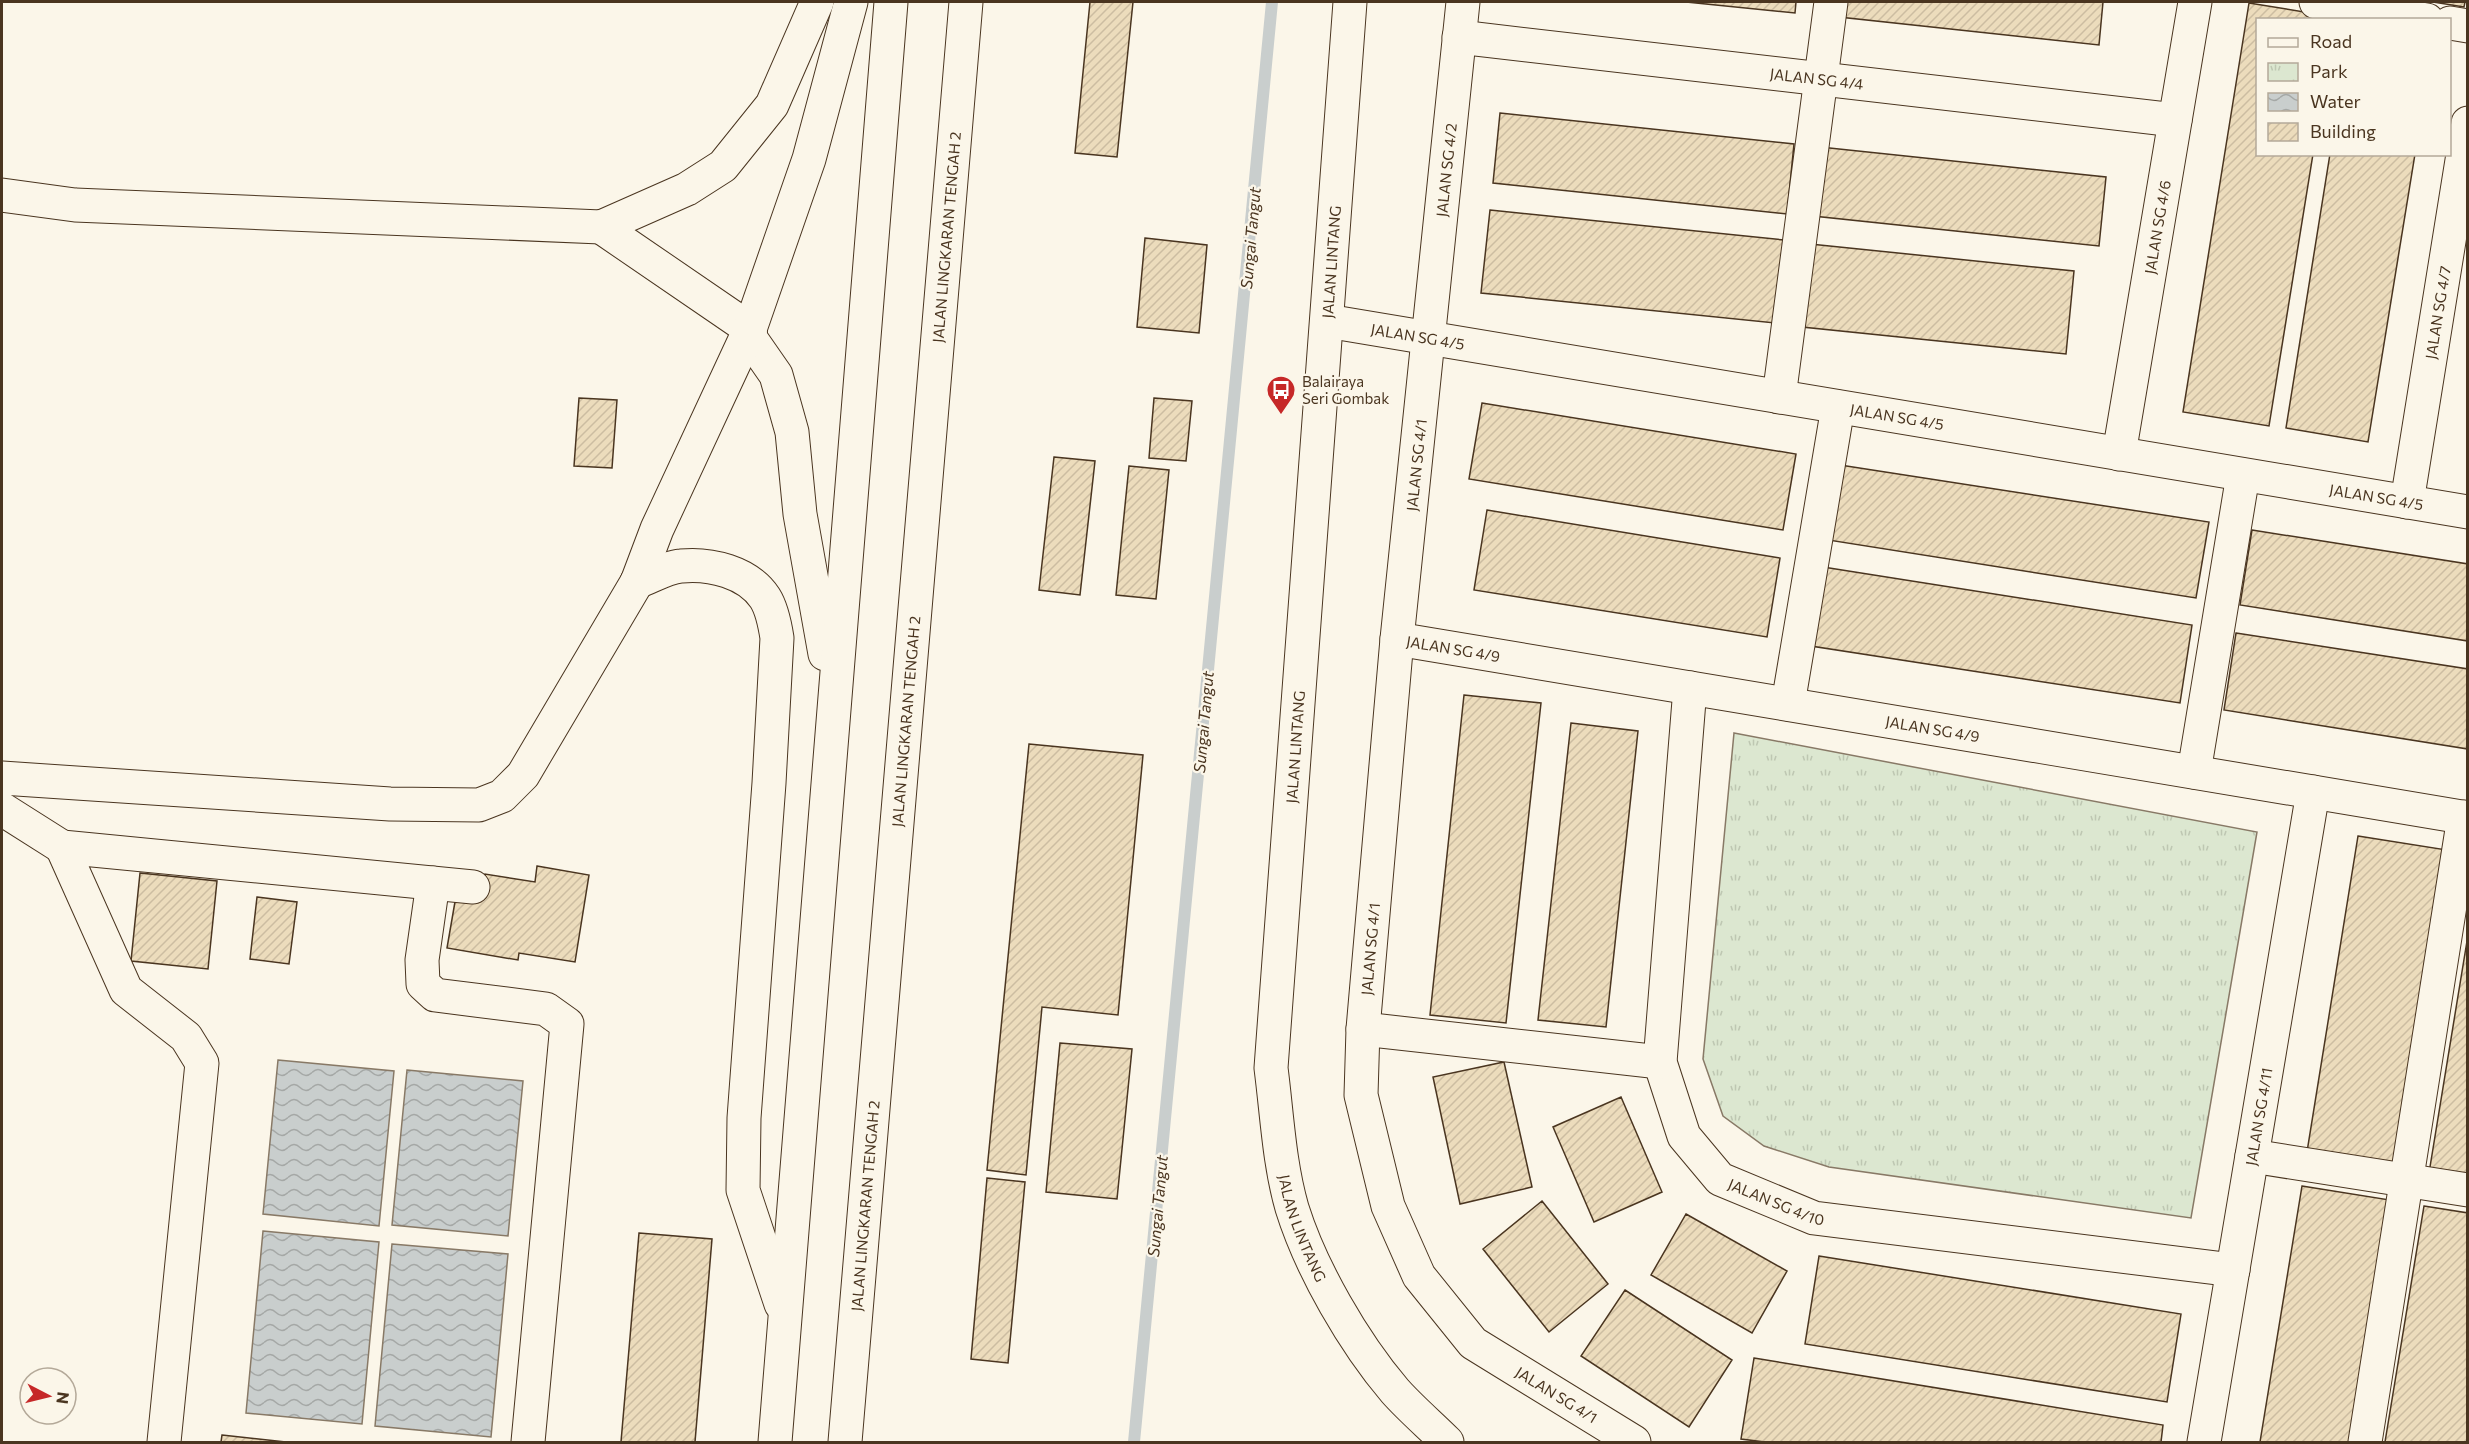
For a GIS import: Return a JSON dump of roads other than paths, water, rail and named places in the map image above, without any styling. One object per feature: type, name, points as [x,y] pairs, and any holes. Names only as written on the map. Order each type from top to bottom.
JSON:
[{"type":"main road","points":[[2,195],[75,206],[601,227],[687,189],[723,166],[772,105],[817,2]]},
{"type":"main road","points":[[2,778],[378,803],[479,805],[502,796],[523,776],[637,582],[657,529],[750,329],[808,159],[851,2]]},
{"type":"main road","points":[[775,1443],[833,700],[891,2]]},
{"type":"main road","name":"JALAN LINGKARAN TENGAH 2","points":[[845,1443],[966,2]]},
{"type":"main road","name":"JALAN LINTANG","points":[[1350,2],[1271,1068],[1285,1176],[1292,1208],[1319,1273],[1347,1324],[1395,1390],[1447,1443]]},
{"type":"main road","name":"JALAN SG 4/2","points":[[1429,338],[1463,2]]},
{"type":"main road","points":[[1779,397],[1830,2]]},
{"type":"main road","name":"JALAN SG 4/6","points":[[2119,454],[2195,2]]},
{"type":"main road","points":[[2316,2],[2415,18]]},
{"type":"main road","points":[[2451,23],[2468,26]]},
{"type":"main road","name":"JALAN SG 4/4","points":[[1459,37],[2175,120]]},
{"type":"main road","name":"JALAN SG 4/7","points":[[2407,502],[2468,123]]},
{"type":"main road","points":[[601,227],[750,329],[751,339],[776,375],[792,432],[800,514],[833,700]]},
{"type":"main road","name":"JALAN SG 4/5","points":[[1327,321],[2468,512]]},
{"type":"main road","name":"JALAN SG 4/1","points":[[1429,338],[1397,639],[1363,1029],[1361,1095],[1388,1206],[1419,1276],[1473,1343],[1634,1443]]},
{"type":"main road","points":[[1788,704],[1838,407]]},
{"type":"main road","points":[[2194,772],[2243,475]]},
{"type":"main road","points":[[637,582],[680,566],[720,568],[747,579],[765,598],[775,623],[777,638],[769,783],[744,1118],[743,1190],[785,1316]]},
{"type":"main road","name":"JALAN SG 4/9","points":[[1397,639],[2466,818]]},
{"type":"main road","name":"JALAN SG 4/10","points":[[1690,688],[1660,1062],[1684,1136],[1720,1179],[1814,1218],[2233,1270]]},
{"type":"main road","name":"JALAN SG 4/11","points":[[2204,1443],[2313,792]]},
{"type":"main road","points":[[2,809],[62,847],[473,887]]},
{"type":"main road","points":[[2365,1443],[2466,818]]},
{"type":"main road","points":[[62,847],[126,990],[186,1037],[202,1063],[164,1443]]},
{"type":"main road","points":[[433,883],[422,960],[423,984],[435,995],[546,1009],[567,1024],[528,1443]]},
{"type":"main road","points":[[1363,1029],[1660,1062]]},
{"type":"main road","points":[[2252,1156],[2468,1190]]},
{"type":"water","points":[[278,1060],[394,1071],[379,1226],[263,1214]]},
{"type":"water","points":[[407,1070],[523,1081],[508,1236],[392,1225]]},
{"type":"water","points":[[263,1231],[379,1242],[362,1424],[246,1413]]},
{"type":"water","points":[[392,1244],[508,1254],[491,1437],[375,1426]]},
{"type":"waterway","name":"Sungai Tangut","points":[[1134,1442],[1272,2]]},
{"type":"place","name":"Balairaya Seri Gombak","points":[[1281,416]]}]
